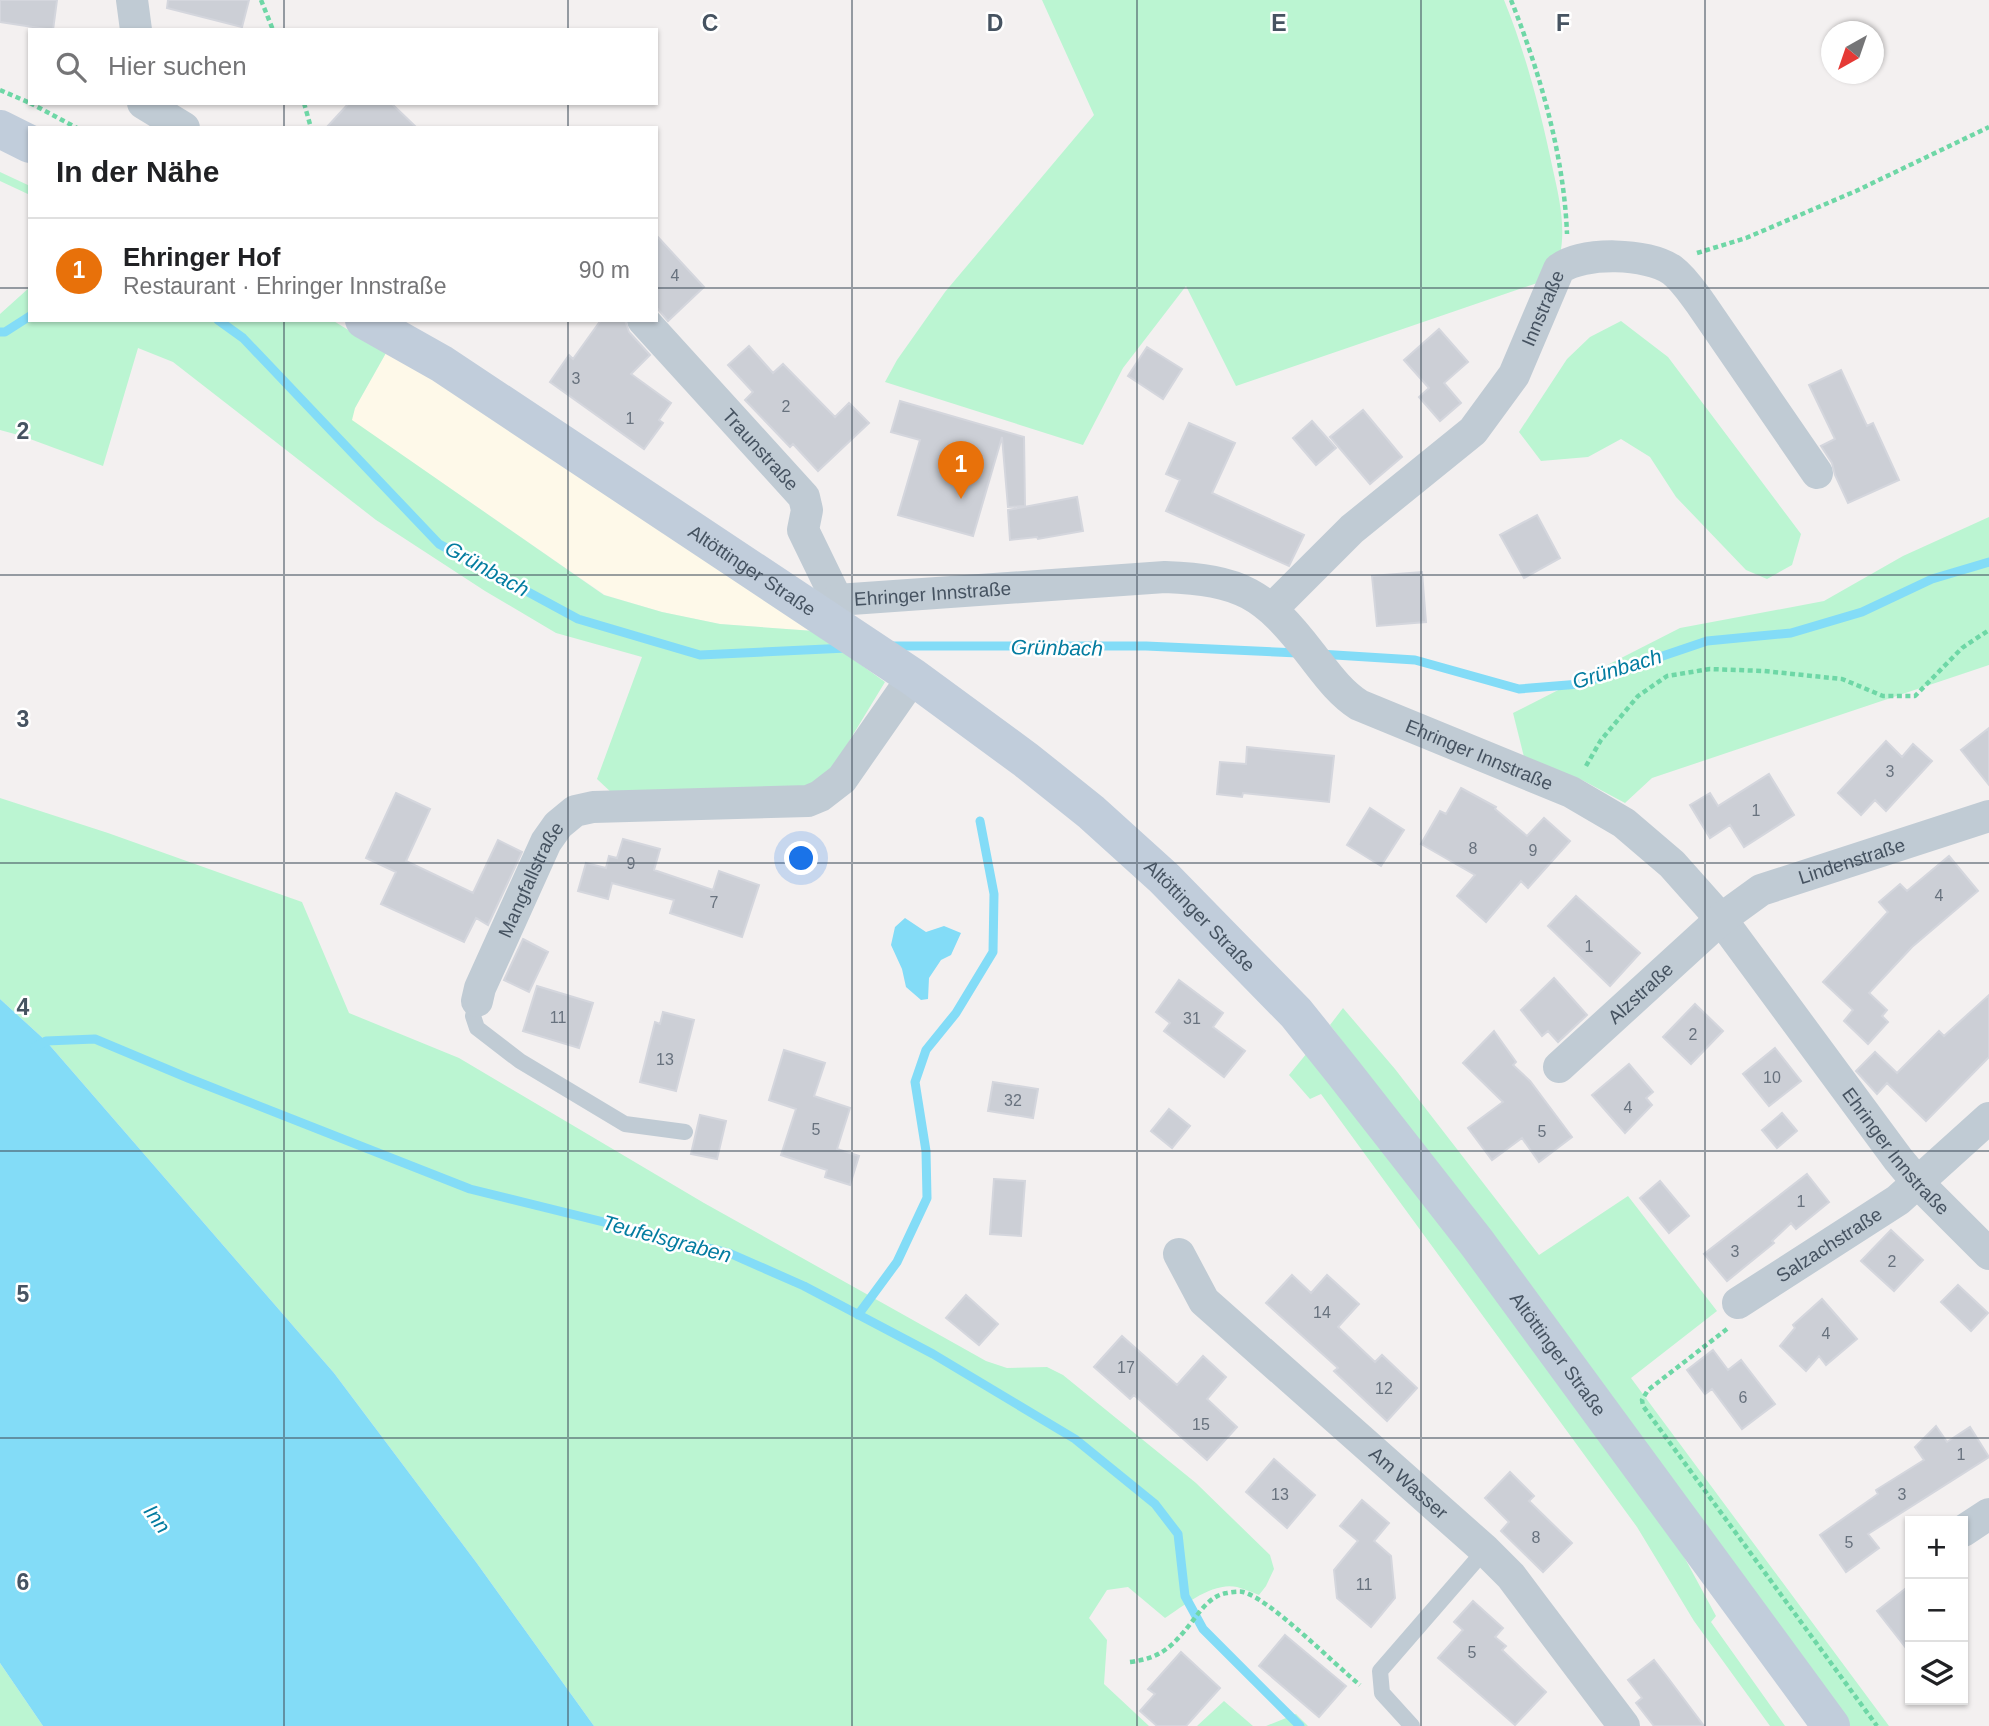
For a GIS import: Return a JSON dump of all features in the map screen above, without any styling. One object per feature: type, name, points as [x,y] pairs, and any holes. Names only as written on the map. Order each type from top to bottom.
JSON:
[{"type":"main road","points":[[0,129],[28,143]]},
{"type":"main road","name":"Altöttinger Straße","points":[[368,322],[442,364],[832,613],[905,671],[1026,760],[1091,812],[1164,878],[1296,1013],[1477,1243],[1831,1726]]},
{"type":"street","points":[[132,0],[136,28]]},
{"type":"street","points":[[138,126],[143,105]]},
{"type":"street","points":[[146,105],[181,126]]},
{"type":"street","name":"Innstraße","points":[[1272,609],[1352,529],[1473,431],[1514,374],[1559,269],[1584,258],[1620,257],[1655,261],[1672,271],[1685,283],[1817,473]]},
{"type":"street","name":"Traunstraße","points":[[645,322],[804,497],[807,510],[803,530],[832,613]]},
{"type":"street","name":"Ehringer Innstraße","points":[[832,613],[1165,577],[1229,584],[1250,593],[1272,609],[1296,634],[1331,680],[1351,700],[1370,712],[1491,758],[1570,792],[1624,823],[1649,842],[1692,884],[1721,919],[1918,1183],[1989,1254]]},
{"type":"street","name":"Mangfallstraße","points":[[477,1001],[480,988],[537,860],[558,825],[575,811],[593,807],[808,801],[820,796],[842,779],[905,671]]},
{"type":"street","name":"Lindenstraße","points":[[1721,919],[1761,890],[1989,816]]},
{"type":"street","name":"Alzstraße","points":[[1559,1067],[1721,919]]},
{"type":"street","name":"Salzachstraße","points":[[1738,1303],[1898,1200],[1989,1118]]},
{"type":"street","name":"Am Wasser","points":[[1179,1254],[1204,1301],[1511,1576],[1624,1726]]},
{"type":"street","points":[[1968,1528],[1989,1514]]},
{"type":"lane","name":"Mangfallstraße","points":[[477,1001],[473,1016],[477,1028],[543,1076],[625,1124],[685,1132]]},
{"type":"lane","points":[[1412,1726],[1382,1693],[1380,1671],[1485,1550]]},
{"type":"path","points":[[261,0],[272,28]]},
{"type":"path","points":[[1511,0],[1541,90],[1555,147],[1566,210],[1568,263]]},
{"type":"path","points":[[0,90],[28,102]]},
{"type":"path","points":[[34,105],[73,126]]},
{"type":"path","points":[[305,105],[310,126]]},
{"type":"path","points":[[1655,261],[1700,253],[1746,237],[1856,191],[1989,127]]},
{"type":"path","points":[[1570,792],[1601,740],[1638,696],[1667,676],[1710,669],[1764,671],[1842,679],[1882,696],[1915,696],[1962,648],[1989,630]]},
{"type":"path","points":[[1738,1303],[1738,1320],[1648,1390],[1642,1400],[1643,1406],[1877,1726]]},
{"type":"path","points":[[1130,1662],[1150,1659],[1171,1646],[1205,1605],[1225,1593],[1243,1592],[1265,1603],[1363,1687],[1382,1693]]},
{"type":"shaded area","points":[[386,353],[453,392],[814,631],[720,624],[662,612],[605,595],[351,420]]},
{"type":"green space","points":[[1042,0],[1504,0],[1532,83],[1559,201],[1562,244],[1549,279],[1236,386],[1186,286],[1123,368],[1083,445],[885,382],[897,360],[945,292],[1094,115]]},
{"type":"green space","points":[[0,172],[28,185],[28,194],[0,181]]},
{"type":"green space","points":[[28,289],[28,322],[335,322],[386,353],[355,408],[352,420],[604,595],[662,612],[720,624],[814,631],[885,682],[826,776],[808,787],[614,795],[597,779],[642,657],[556,633],[485,591],[376,520],[173,362],[138,348],[103,466],[0,430],[0,314]]},
{"type":"green space","points":[[1621,321],[1668,357],[1801,534],[1792,565],[1767,579],[1746,570],[1676,497],[1650,457],[1621,439],[1588,457],[1541,461],[1519,432],[1567,359],[1590,337]]},
{"type":"green space","points":[[1989,517],[1989,665],[1652,778],[1625,803],[1582,780],[1524,757],[1513,713],[1680,628],[1824,601],[1903,556]]},
{"type":"green space","points":[[0,798],[302,902],[349,1013],[459,1058],[704,1203],[986,1361],[1007,1368],[1047,1367],[1063,1375],[1196,1483],[1270,1555],[1274,1569],[1266,1586],[1259,1595],[1237,1587],[1218,1588],[1199,1596],[1165,1618],[1128,1587],[1107,1590],[1089,1618],[1107,1640],[1104,1684],[1149,1726],[594,1726],[476,1562],[334,1373],[46,1041],[0,999]]},
{"type":"green space","points":[[1343,1008],[1395,1069],[1539,1255],[1628,1196],[1717,1311],[1631,1378],[1889,1726],[1850,1726],[1517,1272],[1330,1025]]},
{"type":"green space","points":[[1307,1053],[1437,1218],[1682,1553],[1716,1616],[1711,1622],[1785,1726],[1770,1726],[1694,1621],[1637,1527],[1321,1094],[1310,1099],[1289,1075]]},
{"type":"green space","points":[[0,1663],[43,1726],[0,1726]]},
{"type":"green space","points":[[1224,1701],[1253,1726],[1197,1726]]},
{"type":"green space","points":[[1296,1714],[1308,1726],[1266,1726]]},
{"type":"water","points":[[905,918],[926,932],[944,926],[961,933],[951,955],[941,960],[929,978],[928,999],[921,1000],[906,987],[902,969],[891,945],[895,927]]},
{"type":"water","name":"Inn","points":[[0,999],[46,1041],[334,1373],[476,1562],[594,1726],[43,1726],[0,1663]]},
{"type":"building","points":[[0,0],[57,0],[53,28],[0,22]]},
{"type":"building","points":[[168,0],[249,0],[242,27],[167,8]]},
{"type":"building","points":[[347,105],[393,105],[415,126],[328,126]]},
{"type":"building","points":[[658,237],[704,287],[668,321],[658,309]]},
{"type":"building","points":[[600,322],[626,322],[629,332],[650,355],[631,374],[671,403],[659,420],[663,423],[644,449],[550,382],[569,355],[573,359]]},
{"type":"building","points":[[1439,329],[1468,362],[1444,383],[1461,403],[1440,421],[1419,397],[1429,388],[1404,360]]},
{"type":"building","points":[[749,346],[773,373],[783,364],[835,417],[849,403],[869,423],[818,471],[793,444],[790,447],[745,400],[753,392],[728,365]]},
{"type":"building","points":[[1147,347],[1182,369],[1163,399],[1128,376]]},
{"type":"building","points":[[1841,370],[1867,426],[1873,423],[1899,480],[1848,503],[1832,463],[1821,446],[1835,439],[1809,385]]},
{"type":"building","points":[[900,401],[1024,437],[1025,506],[1008,507],[1002,437],[973,536],[898,515],[920,440],[891,432]]},
{"type":"building","points":[[1363,410],[1402,457],[1370,484],[1330,437]]},
{"type":"building","points":[[1312,421],[1336,448],[1316,465],[1293,438]]},
{"type":"building","points":[[1189,423],[1235,443],[1212,493],[1304,535],[1289,566],[1166,511],[1180,480],[1166,474]]},
{"type":"building","points":[[1077,497],[1083,531],[1038,539],[1010,540],[1008,510]]},
{"type":"building","points":[[1537,515],[1560,558],[1524,578],[1500,535]]},
{"type":"building","points":[[1422,572],[1426,622],[1377,626],[1372,576]]},
{"type":"building","points":[[1989,728],[1989,785],[1961,750]]},
{"type":"building","points":[[1886,741],[1902,757],[1913,744],[1932,761],[1886,811],[1875,800],[1861,815],[1838,793]]},
{"type":"building","points":[[1247,747],[1334,756],[1329,802],[1243,793],[1242,797],[1217,794],[1220,762],[1246,764]]},
{"type":"building","points":[[1769,774],[1794,815],[1744,847],[1730,825],[1710,838],[1690,805],[1710,793],[1718,806]]},
{"type":"building","points":[[1461,788],[1496,807],[1495,809],[1527,836],[1544,818],[1570,841],[1528,888],[1521,881],[1486,922],[1457,896],[1475,875],[1421,844],[1440,811],[1446,814]]},
{"type":"building","points":[[396,793],[430,809],[406,861],[473,893],[498,840],[522,852],[488,925],[476,918],[464,942],[381,904],[396,872],[366,858]]},
{"type":"building","points":[[1370,808],[1404,830],[1381,866],[1347,845]]},
{"type":"building","points":[[623,839],[660,849],[654,870],[713,890],[719,871],[759,885],[742,937],[670,913],[674,900],[612,883],[608,899],[578,891],[586,863],[606,868],[609,856],[617,858]]},
{"type":"building","points":[[1949,856],[1978,891],[1912,947],[1869,993],[1887,1010],[1882,1016],[1888,1022],[1868,1044],[1844,1021],[1853,1010],[1823,982],[1888,912],[1879,902],[1900,884],[1907,891]]},
{"type":"building","points":[[1576,896],[1640,953],[1610,986],[1548,926]]},
{"type":"building","points":[[523,939],[548,952],[529,992],[504,980]]},
{"type":"building","points":[[1554,978],[1587,1015],[1558,1042],[1548,1031],[1542,1036],[1521,1010]]},
{"type":"building","points":[[1179,980],[1223,1013],[1213,1027],[1245,1051],[1224,1077],[1164,1031],[1170,1023],[1156,1012]]},
{"type":"building","points":[[537,986],[593,1003],[579,1048],[523,1031]]},
{"type":"building","points":[[1989,995],[1989,1057],[1926,1121],[1887,1083],[1877,1094],[1856,1071],[1875,1052],[1897,1073],[1939,1031],[1944,1036]]},
{"type":"building","points":[[1695,1004],[1723,1031],[1691,1064],[1663,1037]]},
{"type":"building","points":[[663,1012],[694,1020],[676,1091],[640,1082],[655,1022],[660,1024]]},
{"type":"building","points":[[1494,1031],[1516,1062],[1513,1065],[1530,1081],[1572,1137],[1539,1162],[1522,1138],[1492,1160],[1468,1128],[1503,1102],[1463,1063]]},
{"type":"building","points":[[1775,1048],[1801,1081],[1769,1106],[1743,1074]]},
{"type":"building","points":[[784,1050],[825,1063],[814,1096],[850,1108],[837,1149],[859,1156],[850,1185],[825,1177],[827,1170],[781,1155],[796,1109],[769,1100]]},
{"type":"building","points":[[1629,1064],[1653,1092],[1646,1098],[1652,1105],[1625,1133],[1592,1095]]},
{"type":"building","points":[[993,1082],[1038,1089],[1033,1118],[988,1111]]},
{"type":"building","points":[[1169,1109],[1190,1126],[1172,1148],[1151,1131]]},
{"type":"building","points":[[1782,1113],[1797,1131],[1777,1148],[1762,1130]]},
{"type":"building","points":[[700,1115],[726,1121],[717,1159],[691,1154]]},
{"type":"building","points":[[1807,1174],[1829,1202],[1796,1229],[1791,1223],[1772,1241],[1774,1243],[1727,1281],[1704,1254]]},
{"type":"building","points":[[994,1179],[1025,1181],[1021,1236],[990,1234]]},
{"type":"building","points":[[1660,1181],[1689,1216],[1669,1233],[1640,1198]]},
{"type":"building","points":[[1891,1230],[1923,1260],[1894,1291],[1861,1261]]},
{"type":"building","points":[[1292,1275],[1311,1293],[1327,1275],[1359,1304],[1338,1327],[1375,1362],[1382,1355],[1417,1388],[1387,1421],[1334,1371],[1338,1368],[1266,1303]]},
{"type":"building","points":[[1958,1285],[1988,1313],[1971,1331],[1941,1302]]},
{"type":"building","points":[[966,1295],[998,1324],[979,1345],[946,1318]]},
{"type":"building","points":[[1822,1299],[1857,1339],[1826,1365],[1819,1356],[1806,1371],[1780,1346],[1795,1328],[1793,1325]]},
{"type":"building","points":[[1122,1336],[1177,1385],[1203,1356],[1226,1377],[1207,1399],[1237,1427],[1207,1460],[1134,1395],[1130,1399],[1094,1367]]},
{"type":"building","points":[[1713,1350],[1728,1370],[1741,1360],[1775,1404],[1742,1429],[1712,1389],[1705,1394],[1687,1370]]},
{"type":"building","points":[[1936,1426],[1947,1442],[1970,1427],[1989,1457],[1868,1534],[1879,1548],[1846,1572],[1820,1535],[1878,1494],[1876,1490],[1924,1460],[1915,1447]]},
{"type":"building","points":[[1274,1459],[1315,1495],[1287,1528],[1246,1492]]},
{"type":"building","points":[[1510,1472],[1534,1496],[1529,1501],[1572,1543],[1543,1572],[1501,1531],[1509,1522],[1485,1498]]},
{"type":"building","points":[[1362,1500],[1389,1523],[1374,1541],[1391,1556],[1395,1598],[1371,1627],[1337,1598],[1334,1570],[1358,1541],[1340,1526]]},
{"type":"building","points":[[1905,1589],[1905,1647],[1877,1611]]},
{"type":"building","points":[[1473,1601],[1503,1628],[1495,1637],[1506,1646],[1502,1650],[1546,1692],[1515,1725],[1438,1658],[1463,1630],[1454,1622]]},
{"type":"building","points":[[1285,1635],[1346,1686],[1319,1717],[1259,1666]]},
{"type":"building","points":[[1181,1652],[1220,1688],[1186,1726],[1157,1726],[1140,1711],[1155,1694],[1148,1689]]},
{"type":"building","points":[[1654,1660],[1704,1726],[1654,1726],[1636,1703],[1642,1698],[1628,1680]]},
{"type":"waterway","name":"Grünbach","points":[[0,332],[5,332],[28,317]]},
{"type":"waterway","name":"Grünbach","points":[[221,322],[243,338],[439,544],[578,619],[700,655],[847,648]]},
{"type":"waterway","name":"Grünbach","points":[[1319,654],[1415,660],[1519,689],[1580,684],[1707,641],[1791,633],[1862,612],[1932,579],[1989,562]]},
{"type":"waterway","name":"Grünbach","points":[[889,646],[1146,646],[1298,653]]},
{"type":"waterway","points":[[858,1315],[897,1262],[927,1198],[926,1151],[915,1082],[926,1050],[956,1013],[993,952],[994,894],[980,821]]},
{"type":"waterway","name":"Teufelsgraben","points":[[35,1047],[46,1041],[95,1039],[470,1189],[729,1253],[804,1286],[933,1354],[1075,1439],[1155,1504],[1178,1534],[1185,1596],[1203,1629],[1300,1726]]},
{"type":"place","name":"Ehringer Hof","points":[[961,499]]}]
